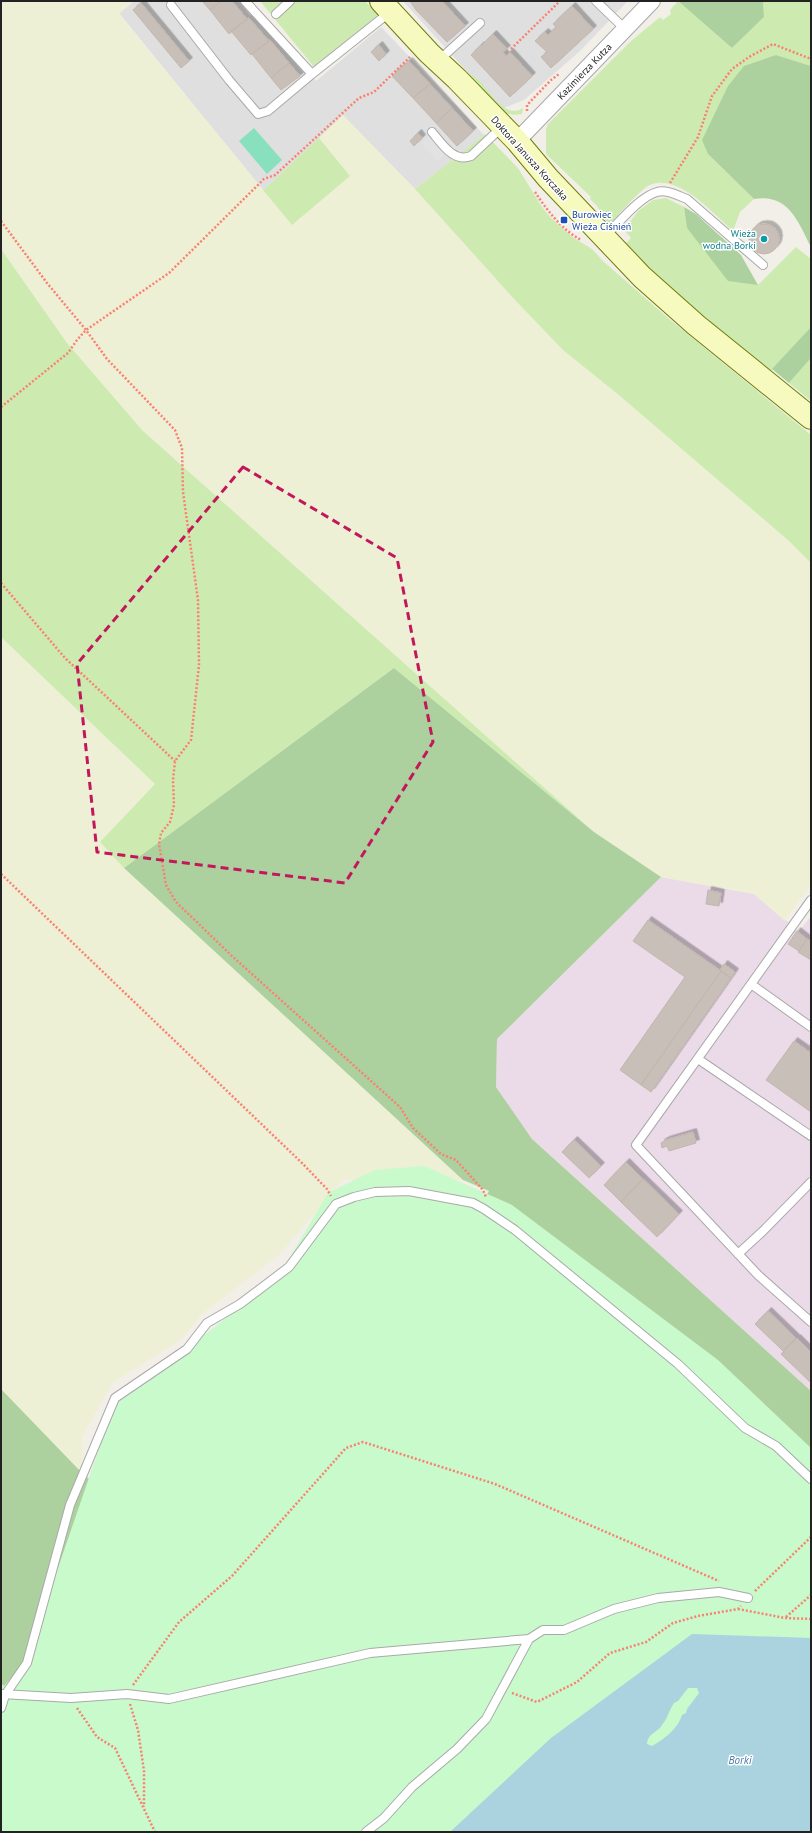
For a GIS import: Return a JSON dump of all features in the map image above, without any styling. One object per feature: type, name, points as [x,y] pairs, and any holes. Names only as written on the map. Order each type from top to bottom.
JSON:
[{"type":"street","name":"Kazimierza Kutza","points":[[510,134],[625,28],[652,1]]},
{"type":"street","name":"Doktora Janusza Korczaka","points":[[386,6],[437,62],[457,79],[510,134],[548,178],[642,277],[673,305],[811,418]]},
{"type":"lane","points":[[245,1],[312,74]]},
{"type":"lane","points":[[276,14],[290,1]]},
{"type":"lane","points":[[596,1],[625,28]]},
{"type":"lane","points":[[171,5],[229,80],[258,114],[268,111],[312,74],[386,6]]},
{"type":"lane","points":[[437,62],[480,23]]},
{"type":"lane","points":[[432,132],[450,152],[459,158],[471,156],[510,134]]},
{"type":"lane","points":[[604,237],[645,198],[658,191],[672,193],[687,199],[763,265]]},
{"type":"lane","points":[[811,900],[636,1145],[758,1275],[811,1322]]},
{"type":"lane","points":[[751,984],[811,1027]]},
{"type":"lane","points":[[698,1059],[811,1136]]},
{"type":"lane","points":[[738,1254],[811,1182]]},
{"type":"lane","points":[[1,1708],[3,1695],[27,1663],[70,1505],[115,1398],[187,1349],[207,1323],[240,1304],[289,1267],[336,1204],[375,1192],[409,1191],[473,1203],[484,1209],[515,1230],[678,1364],[740,1423],[776,1446],[811,1480]]},
{"type":"lane","points":[[3,1695],[71,1698],[127,1694],[169,1699],[370,1653],[528,1639],[543,1630],[564,1630],[614,1609],[658,1598],[719,1592],[748,1598]]},
{"type":"lane","points":[[366,1832],[384,1818],[412,1787],[457,1749],[486,1719],[528,1639]]},
{"type":"path","points":[[510,49],[560,1]]},
{"type":"path","points":[[664,192],[678,167],[698,137],[712,96],[732,69],[749,57],[773,44],[811,59]]},
{"type":"path","points":[[1,407],[68,353],[86,330],[169,273],[264,179],[275,175],[359,98],[374,92],[415,53]]},
{"type":"path","points":[[1,221],[47,283],[86,330],[107,359],[175,430],[182,448],[183,492],[198,600],[198,665],[191,740],[175,761],[173,780],[174,805],[170,822],[161,833],[158,844],[166,885],[176,902],[238,962],[400,1107],[413,1128],[441,1154],[456,1160],[483,1190],[488,1202],[484,1209]]},
{"type":"path","points":[[1,583],[65,658],[175,761]]},
{"type":"path","points":[[1,874],[302,1163],[327,1189],[336,1204]]},
{"type":"path","points":[[144,1807],[144,1771],[138,1730],[127,1694],[179,1622],[232,1576],[346,1448],[362,1442],[495,1484],[664,1559],[712,1577],[724,1584]]},
{"type":"path","points":[[738,1609],[811,1537]]},
{"type":"path","points":[[785,1618],[811,1595]]},
{"type":"path","points":[[502,1689],[537,1702],[577,1682],[610,1653],[646,1642],[673,1623],[698,1616],[738,1609],[785,1618],[811,1619]]},
{"type":"path","points":[[71,1698],[97,1737],[115,1748],[155,1832]]},
{"type":"highlighted area","points":[[243,467],[397,558],[433,742],[345,883],[97,852],[77,664]]},
{"type":"shaded area","points":[[134,1],[250,1],[316,81],[381,27],[484,135],[415,189],[343,116],[263,190],[119,13]]},
{"type":"shaded area","points":[[403,1],[628,1],[580,51],[524,100],[501,109]]},
{"type":"shaded area","points":[[429,135],[447,153],[438,161],[421,143]]},
{"type":"shaded area","points":[[661,877],[754,894],[799,931],[811,916],[811,1391],[532,1139],[496,1087],[497,1039]]},
{"type":"green space","points":[[1,1],[134,1],[119,14],[292,225],[350,176],[319,138],[343,115],[415,189],[515,300],[563,350],[620,396],[789,541],[811,563],[811,884],[785,921],[754,894],[661,877],[594,832],[143,431],[67,343],[1,249]]},
{"type":"green space","points":[[260,1],[365,1],[378,15],[314,67]]},
{"type":"green space","points":[[678,1],[732,48],[764,17],[763,1],[811,1],[811,66],[776,55],[708,154],[754,199],[740,212],[733,231],[695,197],[672,185],[661,183],[650,185],[643,190],[618,215],[619,218],[610,227],[597,206],[590,199],[591,197],[546,154],[546,129],[548,124],[631,41],[660,17],[663,20],[671,14],[670,10]]},
{"type":"green space","points":[[678,1],[763,1],[764,17],[732,48]]},
{"type":"green space","points":[[776,55],[811,66],[811,247],[796,219],[784,205],[775,200],[766,198],[754,199],[708,154],[702,140],[728,86],[744,66]]},
{"type":"green space","points":[[464,72],[480,81],[496,101],[502,106],[509,110],[516,111],[523,108],[522,114],[514,115],[504,113]]},
{"type":"green space","points":[[254,128],[282,160],[267,174],[239,141]]},
{"type":"green space","points":[[485,134],[518,168],[542,207],[551,218],[574,238],[592,249],[604,262],[668,318],[811,435],[811,563],[789,541],[620,396],[563,350],[515,300],[415,189]]},
{"type":"green space","points":[[319,138],[350,176],[292,225],[263,190]]},
{"type":"green space","points":[[666,198],[684,207],[687,228],[758,285],[796,247],[811,259],[811,327],[770,372],[660,279],[626,245],[631,238],[624,230],[638,211],[653,200]]},
{"type":"green space","points":[[684,207],[696,214],[741,255],[758,285],[728,281],[687,228]]},
{"type":"green space","points":[[1,249],[67,343],[143,431],[594,832],[394,668],[124,868],[100,842],[155,784],[1,637]]},
{"type":"green space","points":[[811,327],[811,358],[789,383],[772,369]]},
{"type":"green space","points":[[811,358],[811,401],[789,383]]},
{"type":"green space","points":[[1,637],[155,784],[100,842],[124,868],[463,1180],[343,1180],[279,1255],[201,1315],[182,1339],[112,1383],[82,1438],[83,1474],[1,1398]]},
{"type":"green space","points":[[394,668],[594,832],[661,877],[497,1039],[496,1087],[532,1139],[811,1391],[811,1604],[1,1832],[1,1389],[83,1474],[102,1489],[470,1220],[489,1191],[463,1180],[124,868]]},
{"type":"green space","points":[[424,1166],[512,1205],[718,1360],[811,1448],[811,1832],[1,1832],[1,1683],[4,1686],[26,1661],[113,1408],[141,1377],[191,1345],[277,1279],[328,1193],[375,1170]]},
{"type":"water","name":"Borki","points":[[692,1634],[811,1638],[811,1832],[450,1832],[551,1738]],"holes":[[[688,1688],[697,1688],[699,1693],[687,1709],[686,1713],[682,1715],[674,1729],[666,1737],[652,1746],[647,1744],[651,1735],[660,1728],[664,1722],[674,1703],[678,1701]]]},
{"type":"building","points":[[202,1],[221,1],[210,10]]},
{"type":"building","points":[[221,1],[232,1],[247,19],[229,34],[210,10]]},
{"type":"building","points":[[410,1],[442,1],[465,26],[447,42],[416,10]]},
{"type":"building","points":[[141,3],[189,61],[181,68],[133,10]]},
{"type":"building","points":[[572,6],[593,29],[551,68],[541,57],[547,52],[535,41],[545,32],[548,35],[556,27],[553,24]]},
{"type":"building","points":[[249,18],[269,41],[251,55],[231,31]]},
{"type":"building","points":[[493,34],[507,49],[503,52],[506,56],[510,52],[532,76],[510,97],[471,55]]},
{"type":"building","points":[[270,40],[289,63],[271,78],[252,54]]},
{"type":"building","points":[[379,45],[386,54],[379,61],[371,52]]},
{"type":"building","points":[[409,61],[430,84],[413,98],[392,76]]},
{"type":"building","points":[[289,63],[300,76],[281,90],[271,78]]},
{"type":"building","points":[[430,84],[452,108],[436,123],[413,98]]},
{"type":"building","points":[[452,108],[473,131],[457,146],[436,123]]},
{"type":"building","points":[[418,133],[422,138],[414,146],[410,141]]},
{"type":"building","name":"Wieża wodna Borki","points":[[764,224],[775,228],[779,239],[775,250],[764,254],[753,250],[749,239],[753,228]]},
{"type":"building","points":[[708,890],[721,893],[719,906],[706,904]]},
{"type":"building","points":[[648,920],[721,971],[641,1085],[620,1070],[685,977],[633,941]]},
{"type":"building","points":[[797,931],[807,939],[799,951],[788,944]]},
{"type":"building","points":[[807,939],[811,941],[811,960],[798,952]]},
{"type":"building","points":[[724,964],[735,972],[731,978],[720,970]]},
{"type":"building","points":[[721,971],[731,978],[651,1092],[641,1085]]},
{"type":"building","points":[[794,1041],[811,1053],[811,1112],[766,1080]]},
{"type":"building","points":[[693,1132],[696,1143],[669,1151],[667,1146],[662,1148],[661,1143],[666,1140]]},
{"type":"building","points":[[574,1140],[601,1166],[589,1178],[562,1152]]},
{"type":"building","points":[[626,1162],[643,1179],[621,1202],[604,1185]]},
{"type":"building","points":[[643,1179],[679,1214],[657,1237],[621,1202]]},
{"type":"building","points":[[768,1311],[796,1338],[783,1351],[755,1324]]},
{"type":"building","points":[[797,1338],[811,1352],[811,1383],[781,1354]]},
{"type":"place","name":"Burowiec Wieża Ciśnień","points":[[564,220]]},
{"type":"place","name":"Wieża wodna Borki","points":[[764,239]]}]
